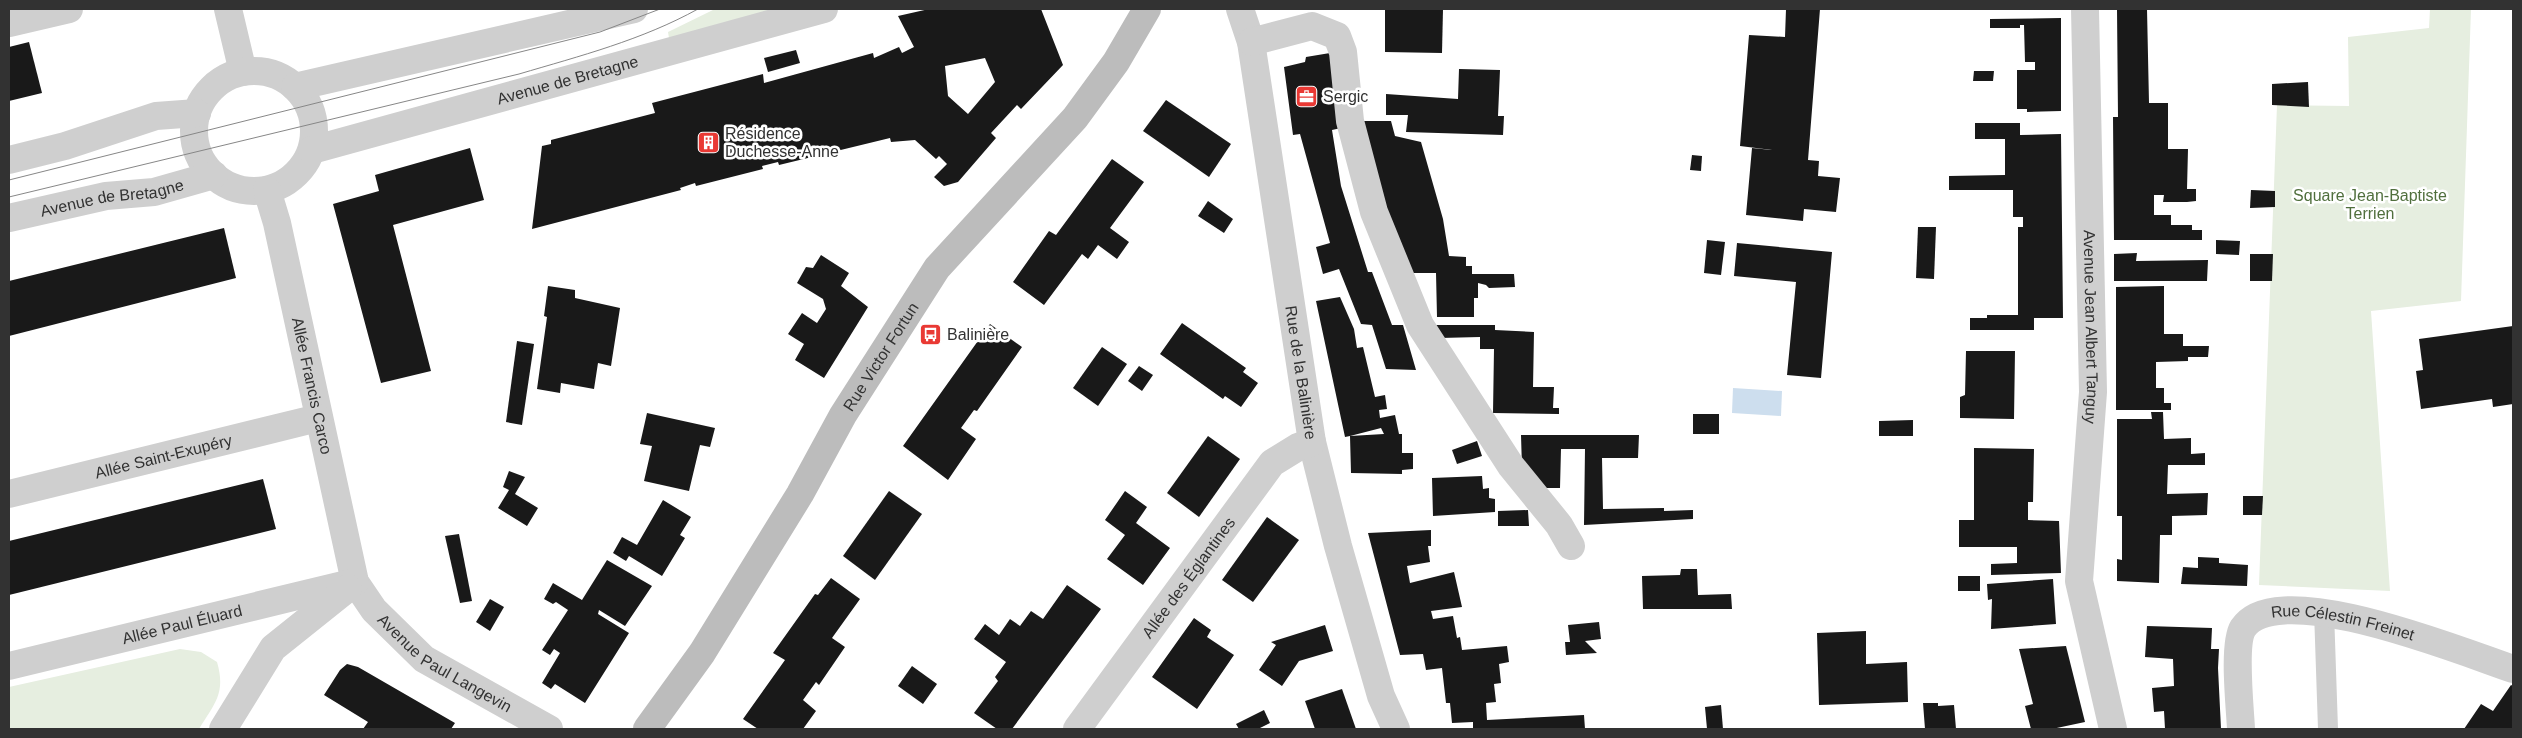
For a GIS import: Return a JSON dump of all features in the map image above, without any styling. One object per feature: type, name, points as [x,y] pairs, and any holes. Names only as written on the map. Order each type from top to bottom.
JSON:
[{"type":"street","points":[[9,23],[69,9]]},
{"type":"street","points":[[228,9],[243,72]]},
{"type":"street","points":[[295,87],[634,9]]},
{"type":"street","name":"Avenue de Bretagne","points":[[312,150],[824,9]]},
{"type":"street","name":"Rue Victor Fortun","points":[[647,729],[702,653],[800,494],[843,415],[937,268],[971,228],[1075,118],[1116,62],[1147,9]]},
{"type":"street","name":"Rue de la Balinière","points":[[1240,9],[1251,42],[1312,442],[1338,546],[1378,687],[1396,729]]},
{"type":"street","name":"Avenue Jean Albert Tanguy","points":[[2085,9],[2093,392],[2078,581],[2113,729]]},
{"type":"street","points":[[1251,42],[1312,26],[1337,36],[1343,52],[1350,121],[1374,212],[1420,325],[1510,466],[1559,525],[1571,546]]},
{"type":"street","points":[[243,72],[274,75],[295,87],[306,101],[312,115],[314,134],[312,150],[300,170],[288,181],[267,190],[241,189],[222,182],[214,176],[196,147],[194,134],[197,113],[204,98],[215,86],[229,77],[243,72]]},
{"type":"street","points":[[9,160],[65,146],[156,116],[197,113]]},
{"type":"street","name":"Avenue de Bretagne","points":[[9,218],[106,196],[154,192],[214,176]]},
{"type":"street","name":"Allée Francis Carco","points":[[267,190],[277,223],[355,582]]},
{"type":"street","name":"Allée Saint-Exupéry","points":[[9,494],[318,418]]},
{"type":"street","name":"Allée des Églantines","points":[[1078,729],[1272,463],[1298,447],[1312,442]]},
{"type":"street","points":[[223,729],[273,648],[355,582]]},
{"type":"street","name":"Allée Paul Éluard","points":[[9,666],[355,582]]},
{"type":"street","name":"Avenue Paul Langevin","points":[[355,582],[374,610],[424,659],[548,729]]},
{"type":"street","name":"Rue Célestin Freinet","points":[[2240,729],[2238,659],[2243,628],[2256,615],[2284,610],[2324,611],[2379,624],[2513,669]]},
{"type":"lane","points":[[2324,611],[2328,729]]},
{"type":"green space","points":[[715,9],[794,9],[670,44],[668,32]]},
{"type":"green space","name":"Square Jean-Baptiste Terrien","points":[[2430,9],[2471,9],[2461,301],[2371,311],[2390,591],[2259,585],[2277,105],[2349,106],[2348,37],[2429,28]]},
{"type":"green space","points":[[180,649],[201,652],[217,662],[220,682],[219,690],[214,705],[199,729],[9,729],[9,687]]},
{"type":"water","points":[[1733,388],[1782,391],[1781,416],[1732,413]]},
{"type":"building","name":"Résidence Duchesse-Anne","points":[[929,9],[1041,9],[1063,65],[1021,109],[1017,105],[991,133],[996,138],[958,182],[944,186],[934,177],[947,164],[939,156],[936,159],[915,140],[891,142],[890,138],[779,165],[778,162],[762,166],[763,169],[696,186],[695,183],[680,188],[681,190],[532,229],[542,146],[551,144],[551,140],[655,113],[652,103],[763,74],[764,83],[873,53],[874,58],[899,47],[902,53],[914,47],[898,16]],"holes":[[[985,58],[995,82],[968,114],[948,96],[945,66]]]},
{"type":"building","points":[[1385,9],[1443,9],[1442,53],[1385,52]]},
{"type":"building","points":[[1786,9],[1820,9],[1808,160],[1819,161],[1818,176],[1840,178],[1836,212],[1804,209],[1803,221],[1746,215],[1752,148],[1772,150],[1740,146],[1749,35],[1785,37]]},
{"type":"building","points":[[2117,9],[2147,9],[2149,103],[2168,103],[2168,149],[2188,149],[2187,189],[2196,189],[2196,201],[2163,202],[2164,195],[2154,195],[2154,215],[2171,215],[2171,225],[2192,225],[2192,230],[2202,230],[2202,240],[2114,240],[2113,117],[2118,117]]},
{"type":"building","points":[[2061,18],[2061,111],[2027,112],[2027,109],[2017,109],[2017,70],[2035,70],[2035,62],[2025,62],[2024,25],[2020,25],[2020,28],[1990,28],[1990,19]]},
{"type":"building","points":[[29,42],[42,93],[9,101],[9,47]]},
{"type":"building","points":[[796,50],[800,63],[768,72],[764,58]]},
{"type":"building","points":[[1330,53],[1341,128],[1332,130],[1341,186],[1368,272],[1372,272],[1392,325],[1403,325],[1416,370],[1386,369],[1372,325],[1361,324],[1339,269],[1323,274],[1316,247],[1330,243],[1300,134],[1293,135],[1284,67],[1305,62],[1306,57]]},
{"type":"building","points":[[1459,69],[1500,70],[1498,116],[1504,116],[1503,135],[1406,132],[1408,115],[1386,115],[1386,94],[1458,99]]},
{"type":"building","points":[[1974,71],[1994,71],[1993,81],[1973,81]]},
{"type":"building","points":[[2308,82],[2309,107],[2272,105],[2272,84]]},
{"type":"building","points":[[1166,100],[1231,144],[1209,177],[1143,131]]},
{"type":"building","points":[[1361,121],[1391,121],[1395,136],[1421,142],[1443,219],[1449,256],[1466,257],[1466,266],[1472,266],[1472,274],[1514,274],[1515,287],[1489,288],[1478,283],[1478,298],[1474,298],[1474,317],[1437,317],[1436,273],[1408,273],[1400,254]]},
{"type":"building","points":[[1975,123],[2020,123],[2020,135],[2061,134],[2063,318],[2034,318],[2034,330],[1970,330],[1970,318],[1987,318],[1987,315],[2018,315],[2018,227],[2023,227],[2023,217],[2013,217],[2013,190],[1949,190],[1949,176],[2005,175],[2005,139],[1975,139]]},
{"type":"building","points":[[470,148],[484,200],[393,225],[431,371],[381,383],[333,204],[379,191],[375,175]]},
{"type":"building","points":[[1692,155],[1702,156],[1701,171],[1690,170]]},
{"type":"building","points":[[1112,159],[1144,182],[1110,228],[1129,242],[1117,259],[1098,245],[1088,259],[1082,254],[1044,305],[1013,282],[1049,231],[1056,235]]},
{"type":"building","points":[[2251,190],[2275,191],[2275,207],[2250,208]]},
{"type":"building","points":[[1208,201],[1233,219],[1224,233],[1198,216]]},
{"type":"building","points":[[1918,227],[1936,227],[1934,279],[1916,278]]},
{"type":"building","points":[[224,228],[236,278],[9,336],[9,281]]},
{"type":"building","points":[[1707,240],[1725,242],[1721,275],[1704,273]]},
{"type":"building","points":[[2216,240],[2240,241],[2239,255],[2216,254]]},
{"type":"building","points":[[1737,243],[1832,252],[1821,378],[1787,375],[1796,282],[1734,276]]},
{"type":"building","points":[[2137,253],[2136,261],[2208,260],[2207,281],[2114,281],[2114,254]]},
{"type":"building","points":[[2250,254],[2273,254],[2272,281],[2250,281]]},
{"type":"building","points":[[821,255],[849,273],[841,286],[868,307],[824,378],[795,360],[804,344],[788,334],[802,313],[817,323],[826,309],[823,299],[797,283],[806,267],[813,268]]},
{"type":"building","points":[[548,286],[575,290],[575,298],[620,308],[611,366],[598,363],[594,389],[561,383],[560,393],[537,389],[547,317],[544,316]]},
{"type":"building","points":[[2164,286],[2164,334],[2183,334],[2183,346],[2209,346],[2208,357],[2188,357],[2188,361],[2156,362],[2156,388],[2164,388],[2164,403],[2171,403],[2171,410],[2116,410],[2116,287]]},
{"type":"building","points":[[1340,297],[1354,329],[1357,348],[1363,347],[1375,397],[1385,395],[1387,409],[1379,410],[1380,418],[1395,415],[1399,434],[1402,434],[1402,453],[1413,453],[1413,469],[1402,470],[1402,474],[1351,473],[1350,436],[1345,437],[1316,301]],"holes":[[[1381,428],[1384,434],[1350,436]]]},
{"type":"building","points":[[1182,323],[1246,368],[1243,372],[1258,383],[1241,407],[1225,396],[1223,399],[1160,354]]},
{"type":"building","points":[[990,324],[1022,347],[977,411],[974,410],[961,428],[976,439],[948,480],[903,446]]},
{"type":"building","points":[[1434,325],[1495,325],[1495,330],[1534,332],[1533,387],[1554,387],[1553,408],[1559,408],[1559,414],[1493,413],[1494,349],[1480,349],[1480,337],[1440,338]]},
{"type":"building","points":[[2513,326],[2513,404],[2493,407],[2492,399],[2421,409],[2416,371],[2423,370],[2419,339]]},
{"type":"building","points":[[517,341],[534,344],[522,425],[506,422]]},
{"type":"building","points":[[1102,347],[1127,364],[1098,406],[1073,388]]},
{"type":"building","points":[[1966,351],[2015,351],[2014,419],[1960,418],[1960,397],[1965,395]]},
{"type":"building","points":[[1139,366],[1153,375],[1142,391],[1128,381]]},
{"type":"building","points":[[2151,412],[2163,412],[2164,439],[2191,438],[2191,454],[2205,453],[2205,465],[2168,465],[2167,494],[2208,493],[2207,515],[2172,516],[2172,535],[2160,535],[2159,583],[2117,581],[2117,559],[2122,560],[2122,516],[2117,516],[2117,419],[2152,419]]},
{"type":"building","points":[[647,413],[715,428],[710,447],[700,445],[689,491],[644,481],[652,446],[640,444]]},
{"type":"building","points":[[1693,414],[1719,414],[1719,434],[1693,434]]},
{"type":"building","points":[[1913,420],[1913,436],[1879,436],[1879,421]]},
{"type":"building","points":[[1521,435],[1639,435],[1638,458],[1602,458],[1603,509],[1664,508],[1664,511],[1693,510],[1693,519],[1584,525],[1585,449],[1561,449],[1560,488],[1538,488],[1522,468]]},
{"type":"building","points":[[1208,436],[1240,459],[1199,517],[1167,493]]},
{"type":"building","points":[[1477,441],[1482,456],[1457,464],[1452,450]]},
{"type":"building","points":[[1974,448],[2034,449],[2033,502],[2028,502],[2028,520],[2059,521],[2061,573],[1991,575],[1991,564],[2017,563],[2017,547],[1959,547],[1959,520],[1974,520]]},
{"type":"building","points":[[509,471],[525,477],[515,494],[538,508],[527,526],[498,508],[509,490],[503,487]]},
{"type":"building","points":[[1482,476],[1483,489],[1489,488],[1489,498],[1495,499],[1495,512],[1433,516],[1432,478]]},
{"type":"building","points":[[263,479],[276,529],[9,595],[9,541]]},
{"type":"building","points":[[889,491],[922,514],[875,580],[843,556]]},
{"type":"building","points":[[1125,491],[1147,507],[1136,523],[1170,548],[1143,585],[1107,559],[1125,535],[1105,520]]},
{"type":"building","points":[[2243,496],[2263,496],[2262,515],[2243,515]]},
{"type":"building","points":[[663,500],[691,517],[680,535],[685,538],[662,576],[629,556],[626,561],[613,553],[622,537],[637,545]]},
{"type":"building","points":[[1528,510],[1529,526],[1498,526],[1498,511]]},
{"type":"building","points":[[1267,517],[1299,540],[1253,602],[1222,580]]},
{"type":"building","points":[[1431,530],[1431,546],[1428,546],[1430,562],[1407,566],[1410,583],[1454,572],[1462,607],[1431,611],[1433,619],[1453,616],[1457,638],[1460,637],[1462,650],[1507,646],[1509,662],[1499,664],[1501,683],[1494,684],[1496,702],[1486,703],[1487,720],[1584,715],[1585,729],[1473,729],[1473,722],[1452,723],[1450,703],[1446,703],[1442,668],[1426,670],[1423,654],[1400,655],[1368,533]]},
{"type":"building","points":[[459,534],[472,601],[460,603],[445,536]]},
{"type":"building","points":[[2198,557],[2219,558],[2219,563],[2248,565],[2247,586],[2181,584],[2183,567],[2198,568]]},
{"type":"building","points":[[607,560],[652,586],[625,626],[599,610],[598,614],[629,633],[585,703],[555,684],[551,689],[542,683],[560,653],[554,649],[550,655],[542,650],[568,610],[556,602],[553,604],[544,599],[553,583],[582,600]]},
{"type":"building","points":[[1681,569],[1697,569],[1698,595],[1731,594],[1732,609],[1643,609],[1642,576],[1680,575]]},
{"type":"building","points":[[1958,576],[1980,576],[1980,591],[1958,591]]},
{"type":"building","points":[[831,578],[860,599],[832,638],[845,647],[819,685],[816,682],[803,700],[816,711],[803,729],[758,729],[743,719],[785,660],[773,653],[815,594],[818,595]]},
{"type":"building","points":[[2053,579],[2056,624],[1991,629],[1992,599],[1988,600],[1987,584]]},
{"type":"building","points":[[1067,585],[1101,609],[1012,729],[997,729],[974,713],[998,681],[995,677],[1006,662],[974,639],[985,624],[999,635],[1010,619],[1020,626],[1031,611],[1043,619]]},
{"type":"building","points":[[490,599],[504,607],[490,631],[476,622]]},
{"type":"building","points":[[1194,618],[1211,630],[1207,637],[1234,655],[1197,709],[1152,677]]},
{"type":"building","points":[[1599,622],[1601,639],[1585,641],[1597,653],[1566,655],[1565,642],[1570,642],[1568,625]]},
{"type":"building","points":[[1325,625],[1333,651],[1299,661],[1282,686],[1259,670],[1276,645],[1271,642]]},
{"type":"building","points":[[2147,626],[2212,628],[2211,649],[2219,649],[2221,729],[2165,729],[2164,711],[2154,712],[2152,688],[2174,686],[2173,659],[2145,657]]},
{"type":"building","points":[[1866,631],[1866,664],[1907,662],[1908,702],[1819,705],[1817,633]]},
{"type":"building","points":[[2066,646],[2085,722],[2052,729],[2031,729],[2025,706],[2033,704],[2019,649]]},
{"type":"building","points":[[347,664],[358,667],[455,723],[451,729],[363,729],[368,722],[324,695],[340,670]]},
{"type":"building","points":[[912,666],[937,684],[923,704],[898,686]]},
{"type":"building","points":[[2511,685],[2513,686],[2513,729],[2464,729],[2481,704],[2493,711]]},
{"type":"building","points":[[1342,689],[1356,729],[1315,729],[1305,701]]},
{"type":"building","points":[[1923,703],[1938,703],[1938,706],[1954,705],[1956,729],[1925,729]]},
{"type":"building","points":[[1721,705],[1723,729],[1707,729],[1705,707]]},
{"type":"building","points":[[1264,710],[1270,723],[1258,729],[1239,729],[1236,724]]},
{"type":"tram line","points":[[9,180],[600,32],[660,9]]},
{"type":"tram line","points":[[9,197],[519,74],[588,54],[633,38],[655,30],[698,9]]},
{"type":"place","name":"Sergic","points":[[1307,96]]},
{"type":"place","name":"Résidence Duchesse-Anne","points":[[709,142]]},
{"type":"place","name":"Balinière","points":[[931,334]]}]
